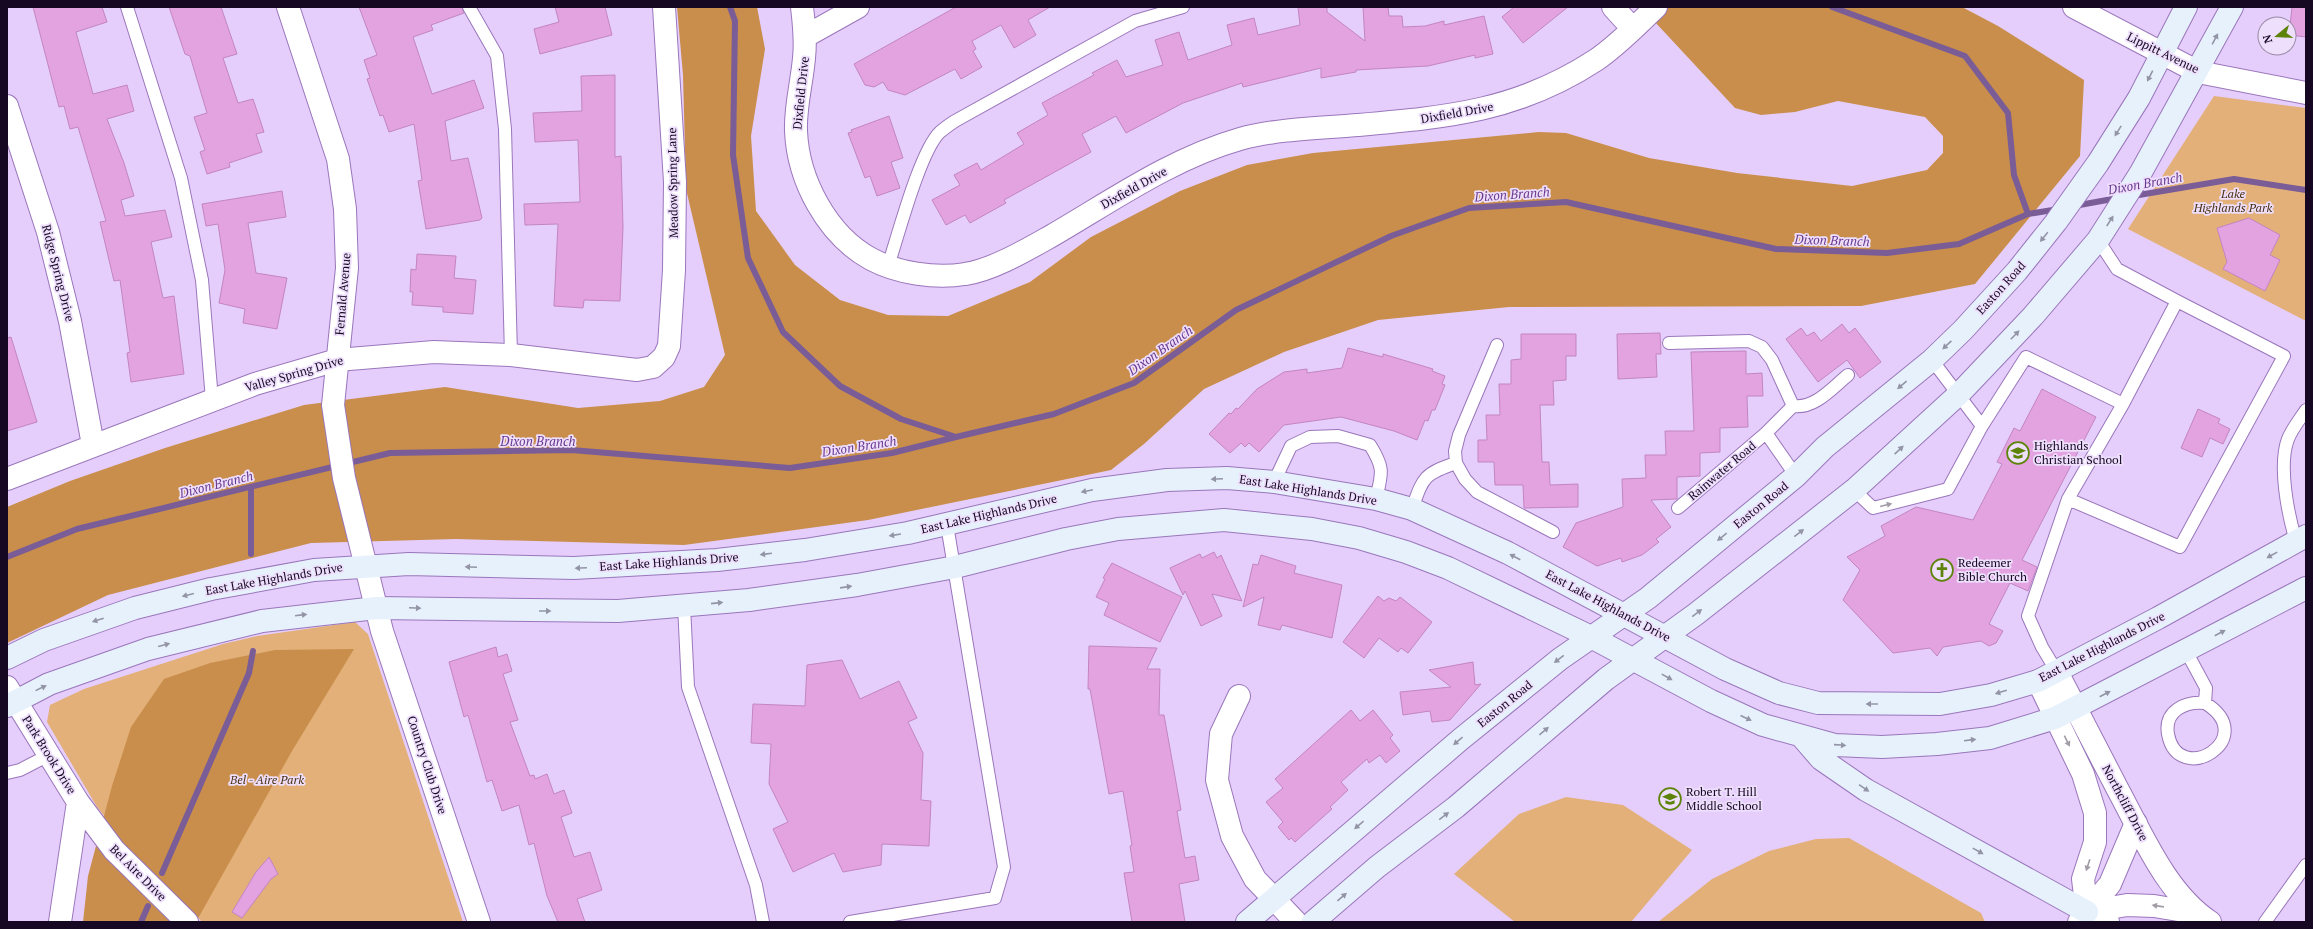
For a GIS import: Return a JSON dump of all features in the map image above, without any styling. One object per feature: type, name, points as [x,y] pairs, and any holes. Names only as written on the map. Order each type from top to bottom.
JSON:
[{"type":"main road","name":"Easton Road","points":[[1247,922],[1461,739],[1560,659],[1648,598],[1796,476],[1825,447],[1932,360],[1963,330],[2017,271],[2056,222],[2098,163],[2139,98],[2186,7]]},
{"type":"main road","points":[[1313,922],[1377,867],[1456,807],[1589,693],[1854,490],[1959,394],[2034,316],[2098,240],[2140,174],[2198,72],[2232,7]]},
{"type":"main road","name":"East Lake Highlands Drive","points":[[7,658],[44,640],[135,608],[211,589],[314,570],[364,565],[409,564],[574,568],[647,566],[717,560],[805,550],[947,525],[1092,490],[1174,480],[1228,478],[1274,482],[1376,499],[1412,509],[1508,553],[1725,669],[1779,693],[1818,703],[1940,704],[1991,695],[2048,676],[2301,539]]},
{"type":"main road","points":[[10,698],[148,649],[204,634],[270,620],[376,608],[618,611],[684,606],[857,585],[955,567],[1066,539],[1118,529],[1224,520],[1312,530],[1353,537],[1406,552],[1482,583],[1591,637],[1711,701],[1762,725],[1835,745],[1882,747],[1937,744],[1990,738],[2055,718],[2076,709],[2306,588]]},
{"type":"main road","points":[[1802,737],[1821,759],[1866,790],[2083,917]]},
{"type":"street","name":"Fernald Avenue","points":[[288,7],[338,160],[345,209],[347,268],[333,406],[337,442],[364,565],[376,608]]},
{"type":"street","name":"Meadow Spring Lane","points":[[664,7],[675,182],[674,270],[669,346],[664,357]]},
{"type":"street","name":"Dixfield Drive","points":[[802,7],[806,36],[796,132],[806,181],[824,215],[848,242],[869,258],[888,266],[934,275],[966,274],[1004,261],[1198,153],[1242,138],[1308,129],[1419,120],[1468,113],[1519,100],[1562,80],[1599,58],[1656,7]]},
{"type":"street","points":[[806,36],[858,7]]},
{"type":"street","points":[[1613,7],[1633,29]]},
{"type":"street","name":"Lippitt Avenue","points":[[2074,7],[2161,54],[2198,72],[2306,93]]},
{"type":"street","name":"Ridge Spring Drive","points":[[7,106],[48,232],[70,321],[93,445]]},
{"type":"street","name":"Valley Spring Drive","points":[[7,479],[255,384],[337,360],[434,352],[511,356],[637,370],[653,366],[664,357]]},
{"type":"street","name":"Country Club Drive","points":[[376,608],[479,922]]},
{"type":"street","name":"Northcliff Drive","points":[[2048,676],[2076,709],[2136,823],[2172,883],[2203,917]]},
{"type":"street","name":"Northcliff Drive","points":[[2048,676],[2055,718],[2083,774],[2095,813],[2095,842],[2083,879],[2083,917]]},
{"type":"street","points":[[1239,696],[1221,734],[1217,780],[1232,836],[1256,879],[1296,922]]},
{"type":"street","name":"Park Brook Drive","points":[[10,698],[49,755],[78,802],[60,922]]},
{"type":"street","name":"Bel Aire Drive","points":[[78,802],[114,850],[187,922]]},
{"type":"street","points":[[2083,917],[2110,884],[2136,823]]},
{"type":"street","points":[[2083,917],[2127,905],[2154,906],[2203,917]]},
{"type":"street","points":[[2083,917],[2108,922]]},
{"type":"lane","points":[[127,7],[181,178],[202,280],[212,400]]},
{"type":"lane","points":[[469,7],[497,56],[498,64],[505,129],[511,356]]},
{"type":"lane","points":[[888,266],[922,164],[929,147],[940,132],[955,121],[1135,21],[1183,7]]},
{"type":"lane","points":[[2068,499],[2180,547],[2284,356],[2117,269],[2098,240]]},
{"type":"lane","points":[[2048,676],[2042,647],[2028,616],[2068,499],[2123,404],[2177,301]]},
{"type":"lane","points":[[1669,343],[1749,341],[1762,347],[1772,360],[1793,406],[1802,407],[1813,404],[1848,375]]},
{"type":"lane","points":[[1497,345],[1459,435],[1455,451],[1456,463],[1465,479],[1477,492],[1554,532]]},
{"type":"lane","points":[[1854,490],[1873,508],[1948,489],[1982,426],[2026,356],[2123,404]]},
{"type":"lane","points":[[1932,360],[1982,426]]},
{"type":"lane","name":"Rainwater Road","points":[[1678,508],[1766,433],[1793,406]]},
{"type":"lane","points":[[2301,539],[2290,520],[2284,473],[2288,439],[2306,410]]},
{"type":"lane","name":"Rainwater Road","points":[[1766,433],[1796,476]]},
{"type":"lane","points":[[1274,482],[1291,446],[1310,437],[1338,436],[1370,445],[1381,463],[1380,481],[1376,499]]},
{"type":"lane","points":[[1412,509],[1421,483],[1428,475],[1456,463]]},
{"type":"lane","points":[[850,922],[995,898],[1004,867],[947,525]]},
{"type":"lane","points":[[684,606],[688,687],[756,886],[763,922]]},
{"type":"lane","points":[[2186,651],[2206,688],[2205,703]]},
{"type":"lane","points":[[2192,701],[2205,703],[2216,709],[2222,720],[2224,732],[2221,744],[2213,753],[2201,758],[2188,758],[2177,752],[2169,741],[2167,728],[2170,716],[2180,706],[2192,701]]},
{"type":"lane","points":[[7,773],[20,770],[49,755]]},
{"type":"lane","points":[[2265,922],[2306,865]]},
{"type":"green space","points":[[677,7],[757,7],[765,49],[751,136],[756,211],[795,265],[840,300],[888,315],[948,316],[1030,282],[1091,237],[1180,191],[1247,165],[1313,153],[1539,132],[1566,133],[1649,158],[1737,173],[1852,186],[1927,170],[1943,153],[1943,136],[1925,117],[1838,101],[1795,112],[1761,115],[1735,108],[1641,7],[1962,7],[1998,26],[2084,80],[2080,156],[1975,284],[1861,306],[1509,307],[1378,320],[1284,352],[1204,389],[1144,444],[1111,470],[868,520],[684,545],[456,539],[311,543],[108,595],[7,643],[7,507],[70,481],[165,448],[304,405],[445,387],[578,408],[660,401],[704,387],[725,355],[686,189],[683,75]]},
{"type":"green space","name":"Lake Highlands Park","points":[[2214,96],[2306,108],[2306,321],[2128,229]]},
{"type":"green space","name":"Bel - Aire Park","points":[[355,622],[368,634],[463,922],[202,922],[153,867],[122,838],[97,807],[47,722],[50,705],[84,689],[223,644],[257,636]]},
{"type":"green space","points":[[354,649],[292,751],[196,922],[83,922],[88,876],[112,786],[131,727],[164,679],[210,663],[275,650]]},
{"type":"green space","points":[[1566,797],[1623,805],[1692,850],[1631,922],[1515,922],[1454,874],[1519,814]]},
{"type":"green space","points":[[1849,838],[1981,913],[1985,922],[1658,922],[1712,879],[1769,851],[1816,839]]},
{"type":"building","points":[[33,7],[102,7],[107,22],[76,32],[93,94],[127,85],[134,111],[107,119],[124,163],[134,196],[121,200],[125,216],[165,210],[172,237],[151,242],[163,298],[174,296],[184,374],[131,382],[127,353],[130,352],[120,280],[114,281],[100,222],[106,221],[78,127],[70,129],[64,106],[59,107]]},
{"type":"building","points":[[169,7],[221,7],[237,54],[223,58],[238,103],[253,99],[264,132],[256,134],[262,152],[229,163],[230,167],[207,174],[200,152],[205,150],[194,117],[207,113],[190,56],[185,54]]},
{"type":"building","points":[[359,7],[462,7],[464,13],[431,25],[433,30],[413,37],[432,94],[474,80],[484,108],[445,121],[451,161],[468,158],[482,218],[480,220],[426,229],[418,181],[422,180],[414,124],[389,132],[383,115],[380,116],[367,79],[370,78],[364,60],[377,55]]},
{"type":"building","points":[[555,7],[605,7],[612,35],[540,54],[534,29],[559,22]]},
{"type":"building","points":[[956,7],[1050,7],[1028,20],[1036,35],[1014,48],[1001,25],[972,41],[976,49],[973,51],[982,67],[961,79],[955,69],[905,95],[888,90],[883,82],[874,87],[865,85],[854,64]]},
{"type":"building","points":[[1298,7],[1327,7],[1327,12],[1365,41],[1363,7],[1388,7],[1389,16],[1402,16],[1403,27],[1425,26],[1444,21],[1444,25],[1484,16],[1493,54],[1475,58],[1475,55],[1428,66],[1356,70],[1356,72],[1321,78],[1321,68],[1243,87],[1242,83],[1183,103],[1126,133],[1116,116],[1082,134],[1091,152],[1004,200],[1006,203],[970,223],[965,215],[946,225],[932,200],[960,185],[954,175],[977,163],[981,170],[1024,144],[1017,133],[1048,115],[1042,103],[1094,75],[1092,73],[1117,60],[1126,77],[1163,65],[1155,40],[1179,32],[1188,60],[1232,45],[1227,25],[1254,18],[1258,35],[1300,25]]},
{"type":"building","points":[[1514,7],[1568,7],[1523,43],[1502,17]]},
{"type":"building","points":[[2292,7],[2306,7],[2306,37],[2297,36],[2297,16],[2291,16]]},
{"type":"building","points":[[615,75],[615,157],[621,156],[623,227],[620,301],[584,300],[583,308],[554,306],[558,224],[525,225],[524,204],[580,202],[578,140],[535,142],[533,113],[582,111],[581,76]]},
{"type":"building","points":[[889,116],[903,158],[891,162],[900,188],[877,196],[870,176],[865,178],[848,133],[852,132],[851,130]]},
{"type":"building","points":[[282,191],[286,217],[248,223],[256,273],[287,278],[277,329],[243,323],[245,309],[219,303],[225,270],[218,224],[206,226],[202,204]]},
{"type":"building","points":[[2249,218],[2280,235],[2270,255],[2280,260],[2265,291],[2223,269],[2227,262],[2217,228]]},
{"type":"building","points":[[417,254],[456,256],[454,278],[476,280],[473,314],[443,312],[443,307],[412,305],[413,292],[410,292],[411,269],[416,270]]},
{"type":"building","points":[[1842,324],[1849,333],[1855,328],[1881,362],[1860,378],[1847,360],[1818,382],[1786,339],[1801,328],[1807,336],[1814,332],[1821,341]]},
{"type":"building","points":[[1660,333],[1661,354],[1656,354],[1657,377],[1618,379],[1617,334]]},
{"type":"building","points":[[1521,334],[1576,334],[1576,356],[1566,356],[1566,380],[1553,381],[1554,405],[1540,405],[1542,462],[1549,462],[1550,485],[1578,484],[1578,507],[1524,508],[1523,485],[1495,485],[1494,462],[1478,462],[1478,440],[1487,440],[1486,415],[1500,415],[1499,384],[1511,384],[1511,360],[1521,359]]},
{"type":"building","points":[[11,337],[37,422],[7,431],[7,338]]},
{"type":"building","points":[[1348,348],[1383,357],[1383,354],[1433,369],[1432,371],[1445,376],[1442,384],[1445,385],[1435,410],[1432,410],[1428,421],[1425,420],[1417,440],[1394,431],[1341,417],[1284,425],[1259,452],[1249,443],[1245,447],[1241,443],[1230,453],[1209,434],[1229,413],[1231,414],[1236,408],[1238,409],[1257,389],[1284,372],[1307,369],[1307,373],[1342,368]]},
{"type":"building","points":[[1746,351],[1746,374],[1762,373],[1763,396],[1747,396],[1748,427],[1720,428],[1720,452],[1700,453],[1700,476],[1677,477],[1677,499],[1651,500],[1671,527],[1656,539],[1659,542],[1642,555],[1622,562],[1621,558],[1597,566],[1563,547],[1576,523],[1623,507],[1622,479],[1646,478],[1645,455],[1666,455],[1665,431],[1694,431],[1691,352]]},
{"type":"building","points":[[2042,389],[2096,417],[2022,560],[2037,567],[2028,591],[2010,583],[1989,624],[2003,631],[1996,643],[1989,646],[1981,641],[1943,647],[1937,656],[1930,648],[1893,653],[1843,600],[1860,570],[1847,557],[1885,536],[1881,526],[1916,507],[1973,520],[2002,464],[1997,462],[2014,428],[2020,431]]},
{"type":"building","points":[[2198,409],[2220,419],[2218,423],[2230,429],[2223,444],[2210,438],[2202,457],[2181,448]]},
{"type":"building","points":[[1214,552],[1217,558],[1221,555],[1242,601],[1212,594],[1222,616],[1201,626],[1185,591],[1183,595],[1170,568],[1200,554],[1202,558]]},
{"type":"building","points":[[1261,555],[1296,566],[1294,573],[1342,585],[1332,638],[1282,625],[1280,630],[1258,625],[1264,597],[1243,607],[1253,564],[1258,565]]},
{"type":"building","points":[[1112,563],[1182,597],[1160,642],[1104,615],[1109,603],[1096,597],[1105,579],[1103,578]]},
{"type":"building","points":[[1378,596],[1384,601],[1389,598],[1396,601],[1400,597],[1432,622],[1408,653],[1401,648],[1398,652],[1379,638],[1364,658],[1343,642]]},
{"type":"building","points":[[1089,646],[1157,648],[1147,669],[1160,669],[1159,715],[1164,715],[1181,810],[1177,811],[1185,858],[1195,856],[1199,880],[1179,884],[1185,922],[1132,922],[1124,873],[1134,872],[1130,846],[1132,845],[1123,791],[1109,794],[1090,689],[1088,689]]},
{"type":"building","points":[[496,647],[498,657],[507,654],[512,671],[503,674],[518,720],[510,722],[530,776],[534,775],[535,779],[547,774],[554,794],[564,790],[572,813],[561,817],[574,857],[590,852],[602,890],[577,899],[585,922],[558,922],[547,896],[534,843],[529,845],[519,805],[502,811],[492,780],[487,782],[468,715],[464,717],[449,662]]},
{"type":"building","points":[[842,660],[860,699],[899,681],[917,718],[908,722],[923,753],[921,800],[931,801],[929,846],[882,844],[881,865],[843,872],[834,853],[793,872],[773,829],[788,822],[769,784],[771,744],[751,743],[753,704],[805,706],[807,665]]},
{"type":"building","points":[[1473,662],[1475,685],[1481,684],[1450,720],[1432,722],[1430,711],[1403,715],[1400,692],[1451,687],[1429,670]]},
{"type":"building","points":[[1351,710],[1360,721],[1373,710],[1393,735],[1390,738],[1400,751],[1386,763],[1380,755],[1369,763],[1367,759],[1341,782],[1348,790],[1330,807],[1332,809],[1295,842],[1291,838],[1289,840],[1278,827],[1283,822],[1266,802],[1283,788],[1275,779]]},
{"type":"building","points":[[269,857],[278,874],[271,879],[242,918],[232,912],[256,872]]},
{"type":"waterway","points":[[730,7],[735,21],[733,155],[748,258],[783,332],[840,386],[901,419],[956,437]]},
{"type":"waterway","points":[[1832,7],[1965,56],[2008,113],[2014,175],[2028,214]]},
{"type":"waterway","name":"Dixon Branch","points":[[2133,196],[2234,179],[2306,190]]},
{"type":"waterway","name":"Dixon Branch","points":[[2074,206],[2118,198]]},
{"type":"waterway","name":"Dixon Branch","points":[[7,557],[77,529],[390,453],[571,450],[790,468],[892,453],[1054,414],[1134,383],[1236,310],[1391,236],[1469,208],[1566,202],[1776,249],[1887,253],[1959,244],[2028,214],[2059,209]]},
{"type":"waterway","points":[[251,487],[251,554]]},
{"type":"waterway","points":[[162,873],[249,673],[253,651]]},
{"type":"waterway","points":[[141,922],[148,906]]},
{"type":"place","name":"Highlands Christian School","points":[[2018,453]]},
{"type":"place","name":"Redeemer Bible Church","points":[[1942,570]]},
{"type":"place","name":"Robert T. Hill Middle School","points":[[1670,799]]}]
